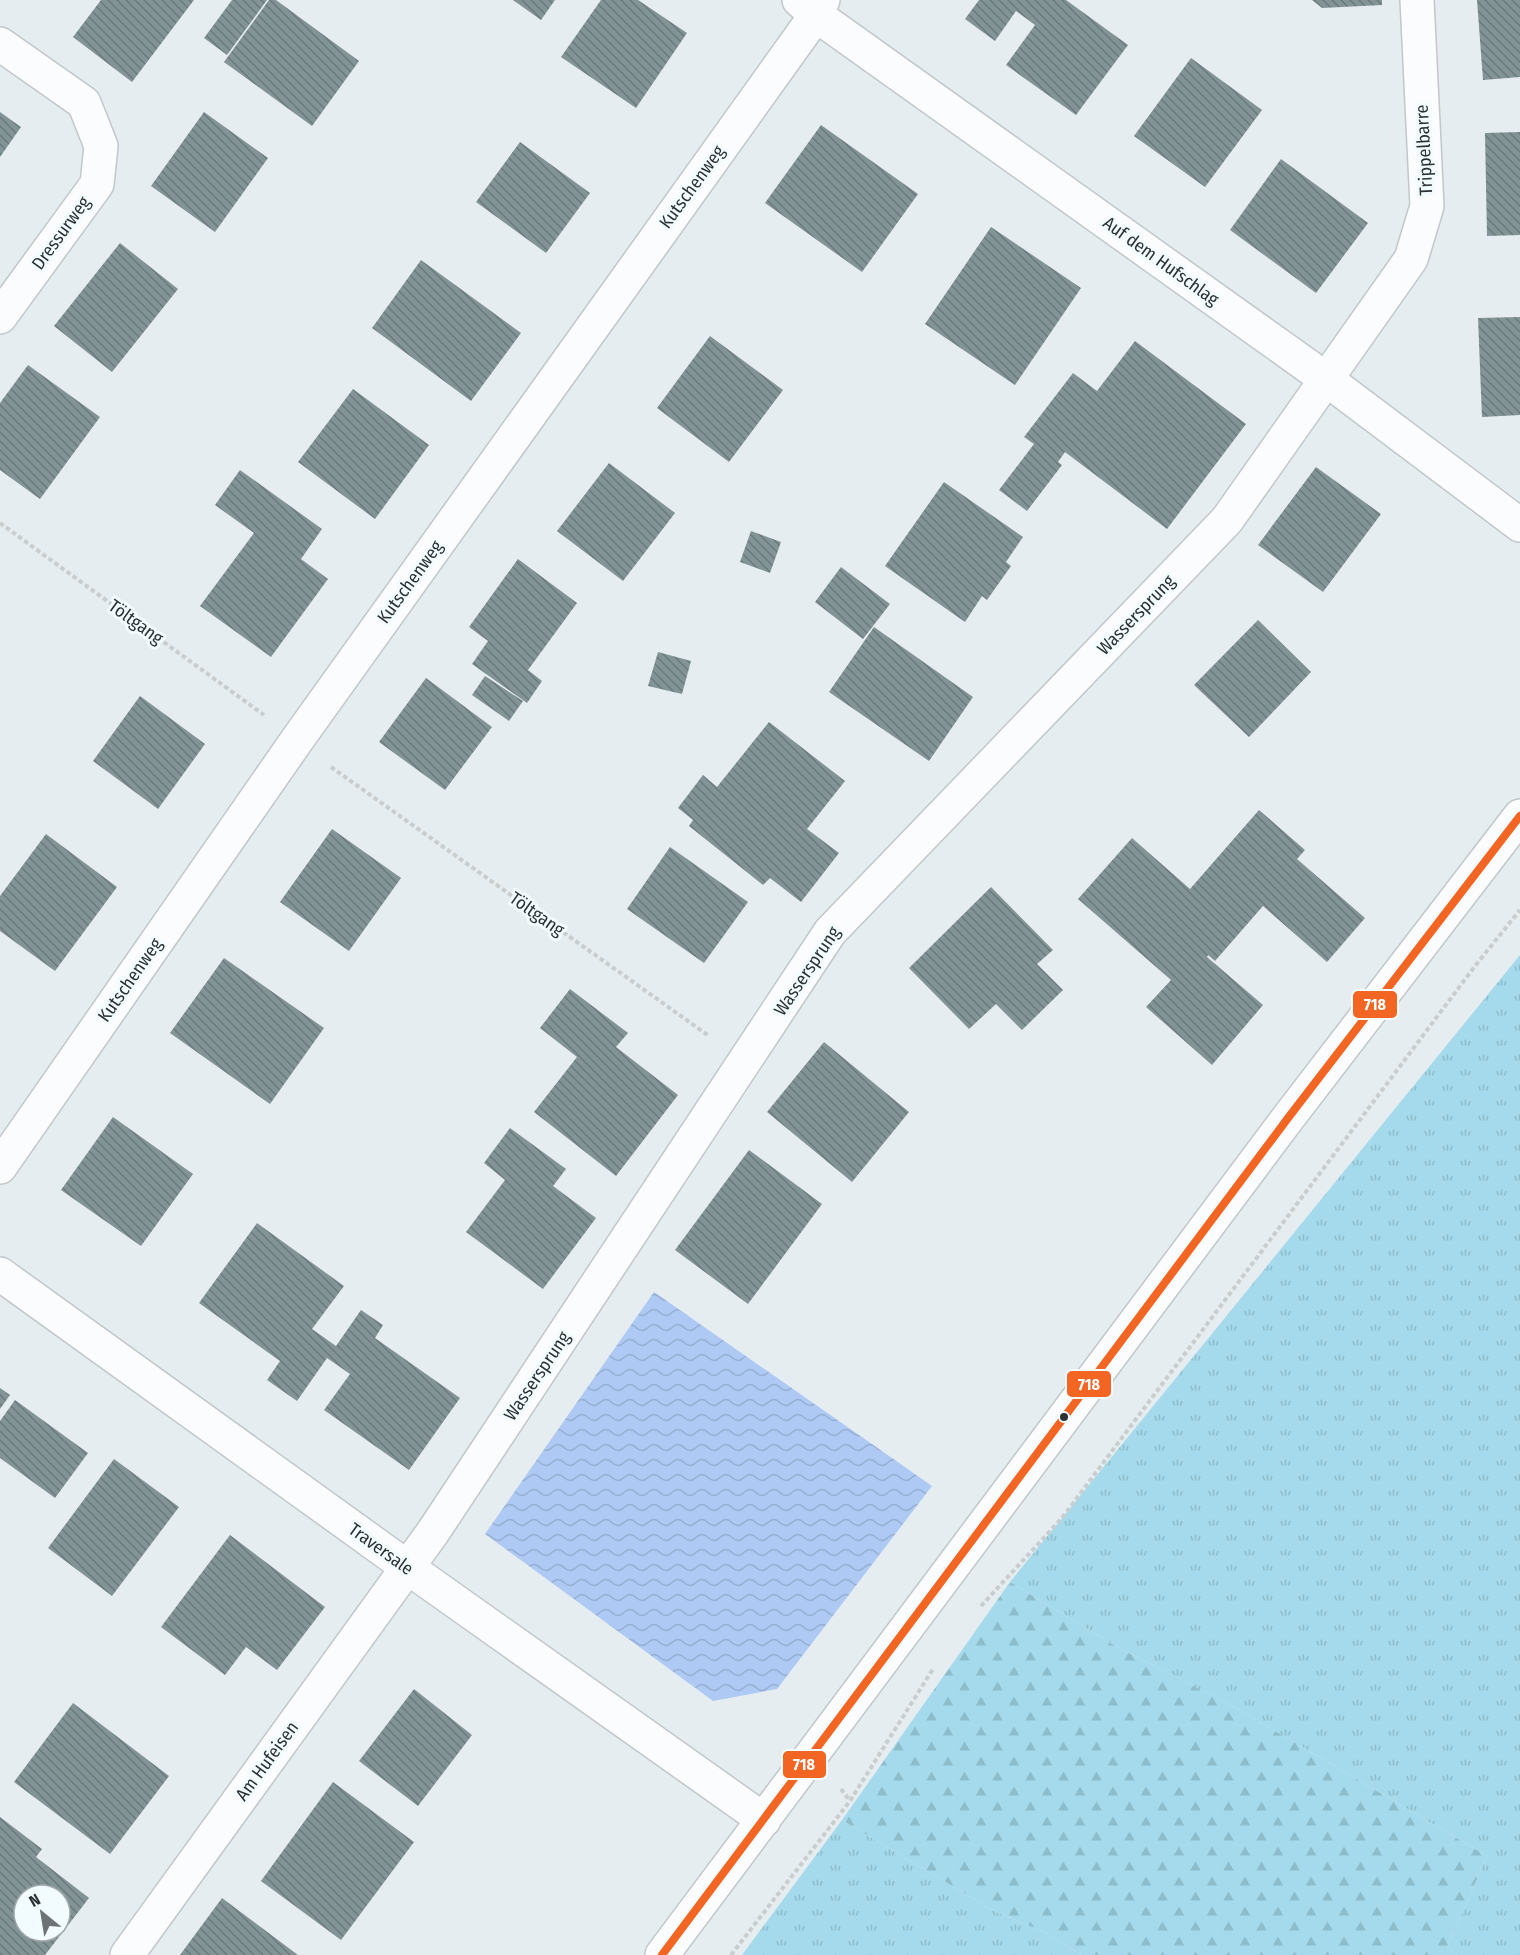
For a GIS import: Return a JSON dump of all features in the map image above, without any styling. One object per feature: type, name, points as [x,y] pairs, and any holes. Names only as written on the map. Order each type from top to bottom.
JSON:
[{"type":"street","name":"Trippelbarre","points":[[1326,379],[1411,259],[1427,206],[1417,0]]},
{"type":"street","name":"Auf dem Hufschlag","points":[[813,5],[1326,379],[1520,525]]},
{"type":"street","name":"Kutschenweg","points":[[0,1167],[813,5]]},
{"type":"street","name":"Dressurweg","points":[[0,44],[84,103],[101,146],[97,184],[0,317]]},
{"type":"street","name":"Wassersprung","points":[[407,1567],[433,1532],[830,933],[1227,520],[1326,379]]},
{"type":"street","points":[[662,1955],[1288,1118],[1520,816]]},
{"type":"street","name":"Traversale","points":[[0,1274],[764,1820]]},
{"type":"street","name":"Am Hufeisen","points":[[127,1955],[407,1567]]},
{"type":"path","name":"Töltgang","points":[[0,523],[272,721]]},
{"type":"path","name":"Töltgang","points":[[328,765],[746,1062]]},
{"type":"path","points":[[974,1614],[1062,1518],[1475,966],[1520,910]]},
{"type":"path","points":[[731,1955],[850,1801],[939,1661]]},
{"type":"green space","points":[[1520,955],[1520,1955],[1457,1955],[1447,1948],[1487,1856],[1231,1705],[1117,1647],[1010,1582]]},
{"type":"green space","points":[[1010,1582],[1117,1647],[1231,1705],[1487,1856],[1447,1948],[1457,1955],[1081,1955],[1044,1932],[994,1911],[842,1820]]},
{"type":"green space","points":[[842,1820],[994,1911],[1044,1932],[1081,1955],[742,1955]]},
{"type":"water","points":[[654,1292],[932,1486],[777,1689],[713,1701],[485,1534]]},
{"type":"building","points":[[101,0],[194,0],[132,82],[73,37]]},
{"type":"building","points":[[232,0],[267,0],[227,55],[204,38]]},
{"type":"building","points":[[269,0],[276,0],[359,61],[312,126],[224,62]]},
{"type":"building","points":[[513,0],[555,0],[541,20]]},
{"type":"building","points":[[601,0],[638,0],[687,33],[636,108],[561,57]]},
{"type":"building","points":[[979,0],[1066,0],[1128,45],[1076,115],[1006,65],[1035,25],[1016,11],[995,41],[965,19]]},
{"type":"building","points":[[1312,0],[1382,0],[1382,5],[1322,8]]},
{"type":"building","points":[[1477,0],[1520,0],[1520,77],[1483,80]]},
{"type":"building","points":[[1191,58],[1262,110],[1205,187],[1134,136]]},
{"type":"building","points":[[0,112],[21,127],[0,157]]},
{"type":"building","points":[[204,112],[268,158],[215,232],[151,186]]},
{"type":"building","points":[[821,125],[918,194],[862,272],[765,203]]},
{"type":"building","points":[[1520,132],[1520,235],[1487,236],[1485,133]]},
{"type":"building","points":[[520,142],[590,193],[546,253],[476,202]]},
{"type":"building","points":[[1281,159],[1368,223],[1316,293],[1230,230]]},
{"type":"building","points":[[991,227],[1081,288],[1015,385],[925,324]]},
{"type":"building","points":[[120,243],[178,289],[112,372],[54,326]]},
{"type":"building","points":[[421,260],[521,333],[471,401],[372,328]]},
{"type":"building","points":[[1520,317],[1520,415],[1482,417],[1478,318]]},
{"type":"building","points":[[710,336],[783,390],[729,462],[657,408]]},
{"type":"building","points":[[1135,341],[1246,424],[1167,529],[1065,452],[1058,462],[1062,465],[1027,511],[999,490],[1034,444],[1024,437],[1073,373],[1097,391]]},
{"type":"building","points":[[28,365],[100,417],[40,499],[0,470],[0,403]]},
{"type":"building","points":[[353,389],[429,445],[375,519],[298,462]]},
{"type":"building","points":[[609,463],[675,513],[623,581],[557,531]]},
{"type":"building","points":[[1316,467],[1381,514],[1323,592],[1258,545]]},
{"type":"building","points":[[240,470],[322,529],[301,559],[328,579],[271,657],[200,606],[254,533],[215,505]]},
{"type":"building","points":[[944,482],[1023,537],[1006,562],[1011,566],[987,600],[982,596],[965,622],[885,566]]},
{"type":"building","points":[[751,531],[781,542],[770,573],[740,562]]},
{"type":"building","points":[[518,559],[577,603],[528,670],[542,681],[527,703],[472,664],[488,641],[469,627]]},
{"type":"building","points":[[841,567],[890,604],[863,639],[815,602]]},
{"type":"building","points":[[1258,620],[1311,672],[1249,737],[1194,685]]},
{"type":"building","points":[[874,627],[973,697],[929,761],[829,692]]},
{"type":"building","points":[[658,652],[691,661],[682,694],[648,686]]},
{"type":"building","points":[[485,676],[523,701],[509,721],[472,695]]},
{"type":"building","points":[[426,678],[492,727],[445,790],[379,742]]},
{"type":"building","points":[[140,696],[205,744],[158,809],[93,761]]},
{"type":"building","points":[[769,722],[845,781],[807,829],[839,853],[801,902],[770,878],[763,885],[689,826],[693,820],[678,808],[703,775],[717,787]]},
{"type":"building","points":[[1259,810],[1305,850],[1297,859],[1365,918],[1327,962],[1263,906],[1215,961],[1208,955],[1207,957],[1263,1005],[1212,1065],[1146,1007],[1171,980],[1078,899],[1132,838],[1190,889]]},
{"type":"building","points":[[332,829],[401,878],[349,951],[280,902]]},
{"type":"building","points":[[46,834],[117,887],[55,971],[0,931],[0,896]]},
{"type":"building","points":[[670,847],[748,902],[704,963],[627,909]]},
{"type":"building","points":[[991,887],[1053,950],[1037,964],[1063,990],[1022,1030],[996,1004],[969,1029],[909,968]]},
{"type":"building","points":[[224,958],[324,1028],[270,1104],[170,1033]]},
{"type":"building","points":[[570,989],[628,1033],[616,1047],[678,1095],[616,1176],[534,1112],[577,1057],[540,1028]]},
{"type":"building","points":[[824,1042],[909,1112],[852,1182],[767,1112]]},
{"type":"building","points":[[113,1117],[193,1174],[141,1246],[61,1190]]},
{"type":"building","points":[[510,1128],[566,1169],[553,1186],[596,1218],[543,1289],[466,1232],[505,1180],[484,1163]]},
{"type":"building","points":[[749,1150],[822,1204],[748,1304],[675,1250]]},
{"type":"building","points":[[257,1223],[344,1286],[312,1329],[336,1346],[361,1310],[383,1325],[375,1338],[460,1398],[409,1470],[324,1410],[350,1374],[327,1358],[297,1401],[267,1380],[280,1361],[199,1303]]},
{"type":"building","points":[[0,1388],[10,1395],[0,1409]]},
{"type":"building","points":[[15,1400],[88,1453],[55,1498],[0,1458],[0,1421]]},
{"type":"building","points":[[114,1459],[179,1507],[112,1596],[48,1548]]},
{"type":"building","points":[[230,1535],[325,1607],[277,1670],[246,1647],[225,1675],[161,1627]]},
{"type":"building","points":[[414,1689],[472,1735],[418,1806],[359,1761]]},
{"type":"building","points":[[73,1703],[169,1776],[110,1854],[14,1782]]},
{"type":"building","points":[[333,1782],[414,1842],[341,1940],[261,1881]]},
{"type":"building","points":[[0,1817],[42,1849],[36,1857],[70,1883],[12,1883],[12,1943],[54,1943],[45,1955],[0,1955]]},
{"type":"building","points":[[72,1885],[89,1898],[72,1920]]},
{"type":"building","points":[[222,1898],[298,1955],[180,1955]]},
{"type":"transit line","name":"718","points":[[662,1955],[1288,1118],[1520,816]]}]
